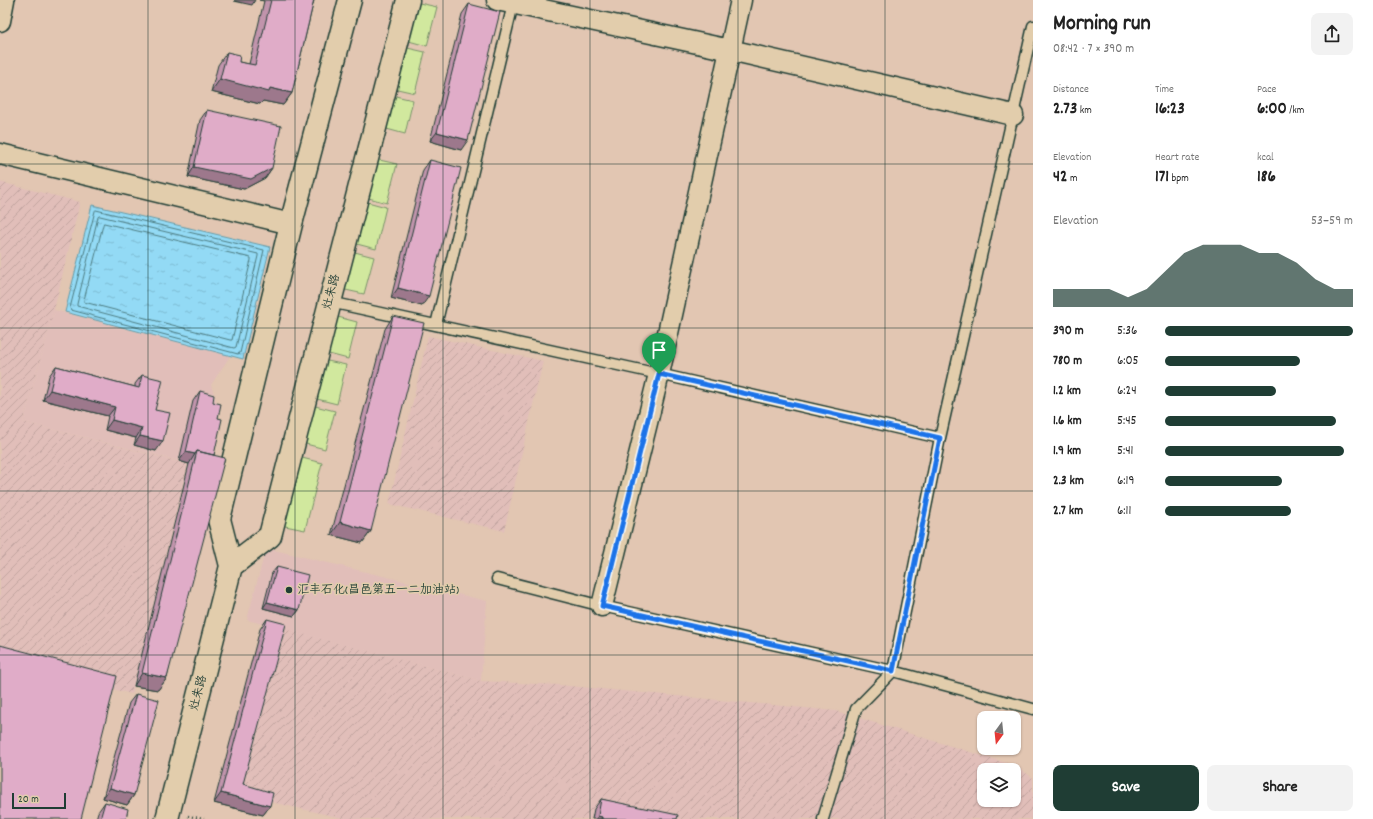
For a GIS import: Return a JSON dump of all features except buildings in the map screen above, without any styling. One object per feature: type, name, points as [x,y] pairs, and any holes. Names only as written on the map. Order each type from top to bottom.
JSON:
[{"type":"main road","name":"灶朱路","points":[[167,819],[231,566],[219,519],[291,224],[350,0]]},
{"type":"main road","name":"灶朱路","points":[[231,566],[270,536],[408,0]]},
{"type":"street","points":[[0,21],[4,0]]},
{"type":"street","points":[[602,606],[659,374],[741,0]]},
{"type":"street","points":[[508,1],[730,50],[1013,116]]},
{"type":"street","points":[[0,154],[291,224]]},
{"type":"lane","points":[[436,325],[508,1]]},
{"type":"lane","points":[[823,819],[856,709],[893,671],[940,438],[1033,26]]},
{"type":"lane","points":[[330,302],[659,374],[940,438]]},
{"type":"lane","points":[[497,580],[602,606],[893,671],[1033,709]]},
{"type":"shaded area","points":[[0,182],[80,202],[54,310],[23,422],[188,464],[132,694],[108,688],[0,819]]},
{"type":"shaded area","points":[[54,310],[230,356],[211,385],[219,409],[206,468],[23,422]]},
{"type":"shaded area","points":[[428,336],[543,361],[504,531],[389,504]]},
{"type":"shaded area","points":[[266,548],[487,601],[481,681],[247,620]]},
{"type":"shaded area","points":[[280,628],[481,681],[559,685],[836,711],[1006,763],[977,763],[977,807],[1021,807],[1021,770],[1033,778],[1033,819],[346,819],[236,794]]},
{"type":"green space","points":[[415,2],[437,7],[427,46],[405,40]]},
{"type":"green space","points":[[403,47],[425,52],[415,93],[393,88]]},
{"type":"green space","points":[[391,95],[413,100],[405,134],[383,128]]},
{"type":"green space","points":[[375,159],[397,164],[387,203],[365,197]]},
{"type":"green space","points":[[364,201],[386,207],[376,249],[353,243]]},
{"type":"green space","points":[[351,251],[374,257],[364,294],[341,289]]},
{"type":"green space","points":[[334,316],[357,322],[348,359],[325,353]]},
{"type":"green space","points":[[323,360],[346,365],[337,404],[313,398]]},
{"type":"green space","points":[[311,405],[335,411],[325,449],[302,443]]},
{"type":"green space","points":[[298,457],[322,463],[305,530],[280,525]]},
{"type":"water","points":[[92,205],[270,247],[243,359],[65,312]]},
{"type":"place","name":"汇丰石化(昌邑第五一二加油站)","points":[[289,590]]},
{"type":"route","points":[[659,374],[940,438],[893,671],[602,606],[659,374]]}]
